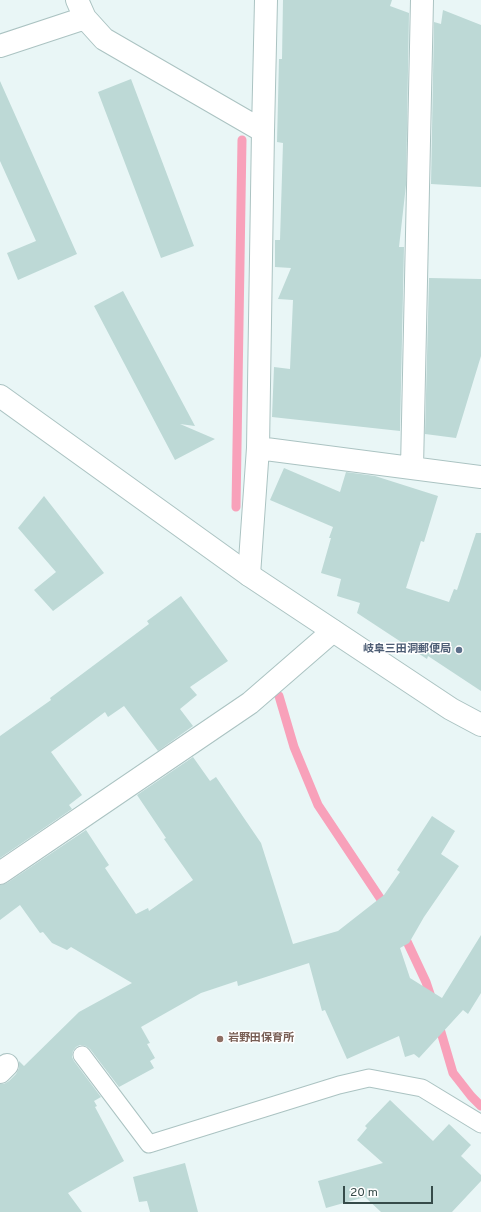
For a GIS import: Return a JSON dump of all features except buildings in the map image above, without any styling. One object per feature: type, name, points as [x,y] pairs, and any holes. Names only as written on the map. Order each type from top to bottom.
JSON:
[{"type":"street","points":[[249,575],[258,448],[266,0]]},
{"type":"street","points":[[412,468],[422,0]]},
{"type":"street","points":[[0,46],[81,9],[104,39],[263,131]]},
{"type":"street","points":[[0,396],[249,575],[451,709],[481,725]]},
{"type":"street","points":[[258,448],[481,477]]},
{"type":"street","points":[[0,873],[250,703],[333,631]]},
{"type":"lane","points":[[82,1055],[149,1144],[369,1078],[422,1088],[481,1124]]},
{"type":"waterway","points":[[236,507],[242,140]]},
{"type":"waterway","points":[[279,696],[294,747],[318,805],[386,907]]},
{"type":"waterway","points":[[403,933],[426,982],[432,1000]]},
{"type":"waterway","points":[[438,1022],[453,1073],[481,1106]]},
{"type":"place","name":"岐阜三田洞郵便局","points":[[459,650]]},
{"type":"place","name":"岩野田保育所","points":[[220,1039]]}]
